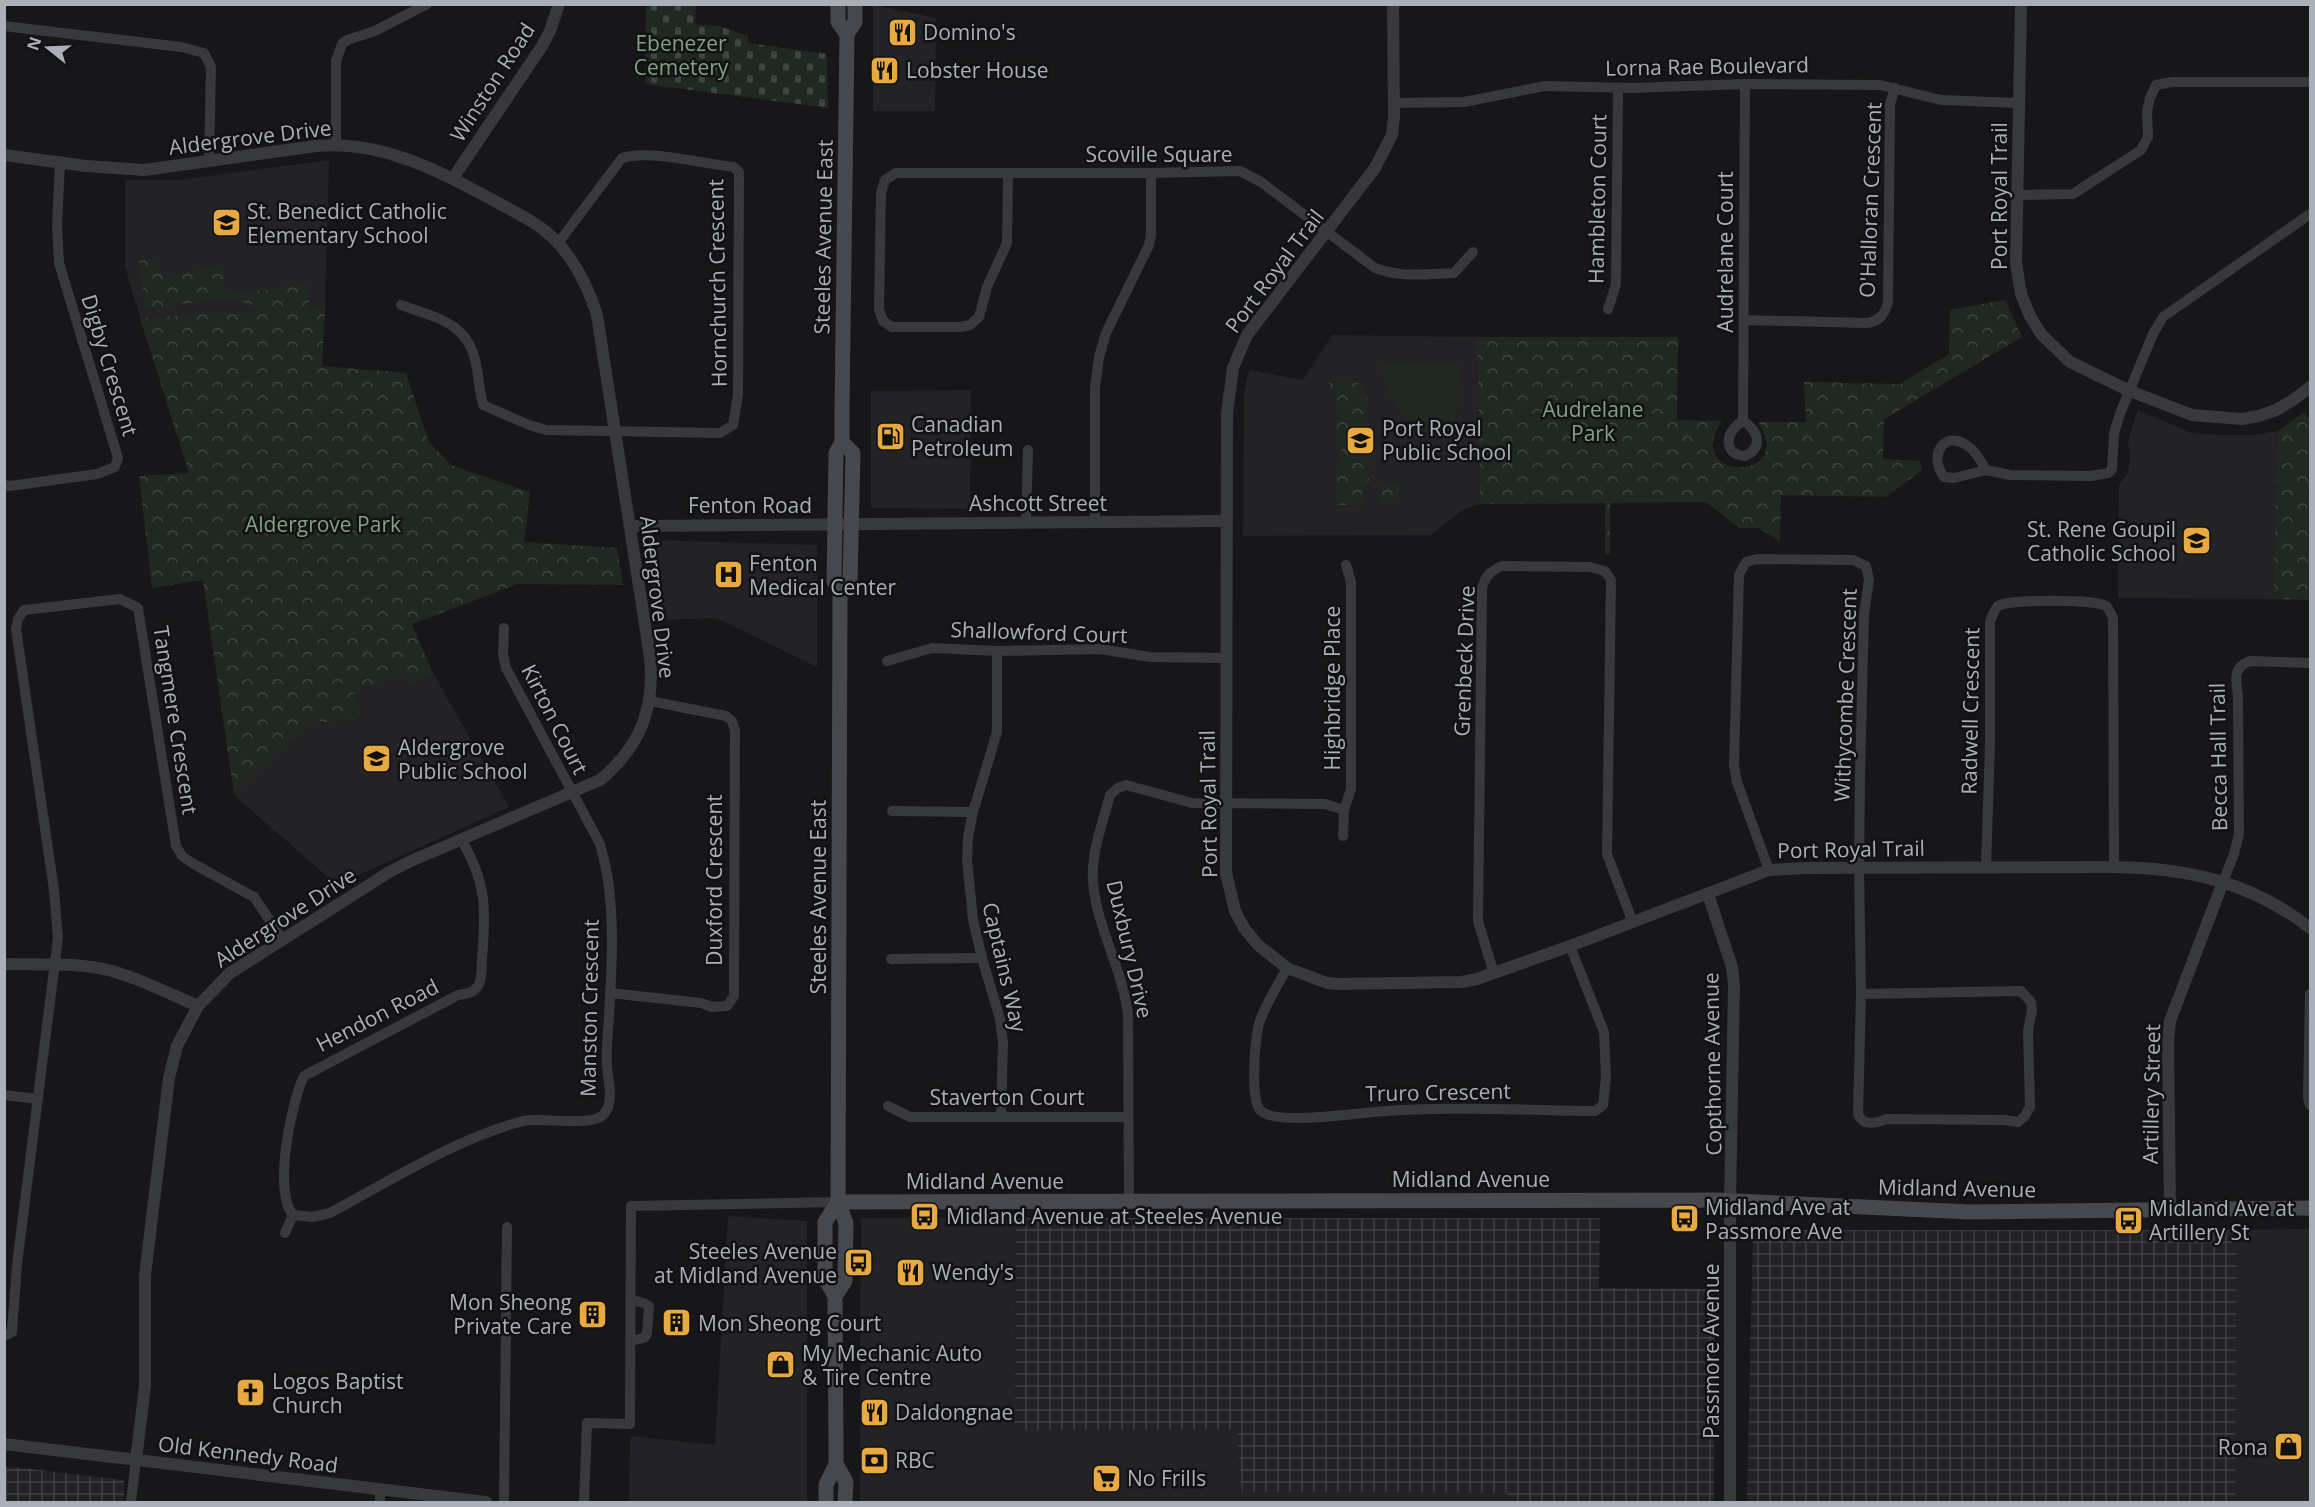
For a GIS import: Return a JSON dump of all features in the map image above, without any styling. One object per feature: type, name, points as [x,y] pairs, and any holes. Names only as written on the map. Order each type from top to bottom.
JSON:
[{"type":"main road","name":"Steeles Avenue East","points":[[838,4],[838,22],[847,33]]},
{"type":"main road","name":"Steeles Avenue East","points":[[826,1503],[826,1485],[836,1464],[836,1296],[825,1278],[825,1222],[838,1202],[840,592],[834,581],[836,453],[842,442],[847,33],[855,22],[855,4]]},
{"type":"main road","name":"Steeles Avenue East","points":[[840,592],[850,582],[853,453],[842,442]]},
{"type":"main road","name":"Midland Avenue","points":[[838,1202],[1730,1201],[1970,1212],[2310,1208]]},
{"type":"main road","name":"Steeles Avenue East","points":[[836,1464],[846,1482],[845,1503]]},
{"type":"street","points":[[336,144],[336,61],[342,44],[347,40],[375,31],[427,4]]},
{"type":"street","name":"Winston Road","points":[[453,178],[542,46],[559,4]]},
{"type":"street","name":"Port Royal Trail","points":[[1394,4],[1395,103],[1392,135],[1383,157],[1253,327],[1236,359],[1230,378],[1227,413],[1226,521],[1226,873],[1235,911],[1250,936],[1268,954],[1287,968],[1327,983],[1462,982],[1494,974],[1769,870],[1859,868],[2114,867],[2165,869],[2194,873],[2267,899],[2310,928]]},
{"type":"street","name":"Port Royal Trail","points":[[2021,4],[2016,263],[2021,294],[2032,321],[2041,334],[2070,362],[2130,391],[2192,415],[2242,419],[2259,416],[2276,410],[2310,387]]},
{"type":"street","points":[[4,26],[181,47],[204,53],[211,67],[209,161]]},
{"type":"street","points":[[2017,195],[2073,194],[2141,150],[2148,137],[2147,111],[2156,85],[2172,82],[2310,82]]},
{"type":"street","name":"Lorna Rae Boulevard","points":[[1395,103],[1464,102],[1545,86],[1618,88],[1745,84],[1865,84],[1895,88],[1941,100],[2019,103]]},
{"type":"street","name":"Audrelane Court","points":[[1743,421],[1745,84]]},
{"type":"street","name":"Hambleton Court","points":[[1608,309],[1616,284],[1618,88]]},
{"type":"street","name":"O'Halloran Crescent","points":[[1744,320],[1867,323],[1874,322],[1883,316],[1888,302],[1890,104],[1895,88]]},
{"type":"street","name":"Aldergrove Drive","points":[[4,155],[86,166],[144,170],[336,144],[371,148],[409,159],[453,178],[522,215],[558,243],[582,278],[597,315],[650,657],[650,701],[630,749],[622,760],[600,780],[391,871],[230,973],[198,1006],[177,1046],[169,1078],[145,1275],[145,1386],[131,1503]]},
{"type":"street","name":"Hornchurch Crescent","points":[[558,243],[621,158],[630,155],[655,156],[734,167],[739,172],[738,395],[734,426],[720,433],[639,433],[616,430]]},
{"type":"street","name":"Digby Crescent","points":[[4,485],[97,474],[115,467],[118,458],[59,263],[57,226],[60,162]]},
{"type":"street","name":"Scoville Square","points":[[1008,174],[1006,243],[983,297],[979,317],[970,325],[960,327],[892,327],[883,321],[879,309],[881,193],[885,180],[896,173],[1240,171],[1262,182],[1326,233],[1375,268],[1400,275],[1454,273],[1473,252]]},
{"type":"street","points":[[1095,522],[1096,375],[1106,333],[1149,246],[1151,173]]},
{"type":"street","points":[[1986,470],[1979,457],[1965,444],[1958,441],[1950,441],[1941,447],[1937,454],[1937,467],[1944,477],[1954,478],[1986,470],[2010,475],[2091,476],[2108,473],[2112,469],[2114,433],[2121,411],[2153,334],[2163,317],[2310,214]]},
{"type":"street","points":[[401,305],[451,324],[469,340],[476,360],[483,405],[546,430],[616,430]]},
{"type":"street","points":[[1026,523],[1028,450]]},
{"type":"street","name":"Ashcott Street","points":[[835,524],[1226,521]]},
{"type":"street","name":"Fenton Road","points":[[630,526],[835,524]]},
{"type":"street","name":"Withycombe Crescent","points":[[1769,870],[1737,782],[1734,766],[1737,582],[1740,569],[1746,562],[1757,559],[1853,560],[1866,566],[1869,580],[1864,614],[1859,868]]},
{"type":"street","name":"Highbridge Place","points":[[1343,836],[1344,810],[1351,789],[1351,582],[1346,565]]},
{"type":"street","name":"Grenbeck Drive","points":[[1494,974],[1478,921],[1482,589],[1484,580],[1490,571],[1502,566],[1590,567],[1605,571],[1611,580],[1607,854],[1633,923]]},
{"type":"street","name":"Tangmere Crescent","points":[[54,966],[58,938],[54,890],[15,629],[24,610],[37,607],[120,599],[138,608],[176,846],[182,856],[192,863],[254,897],[283,940]]},
{"type":"street","name":"Radwell Crescent","points":[[1986,868],[1990,742],[1990,622],[1997,606],[2005,602],[2094,602],[2107,607],[2113,618],[2114,867]]},
{"type":"street","name":"Kirton Court","points":[[504,628],[503,654],[506,668],[570,792]]},
{"type":"street","name":"Shallowford Court","points":[[887,661],[932,648],[998,651],[1100,649],[1150,657],[1227,658]]},
{"type":"street","name":"Captains Way","points":[[998,651],[997,732],[973,812],[966,859],[973,920],[1000,1019],[1003,1042],[1001,1116]]},
{"type":"street","name":"Becca Hall Trail","points":[[2223,882],[2239,834],[2238,696],[2235,676],[2244,664],[2254,661],[2310,663]]},
{"type":"street","name":"Duxford Crescent","points":[[610,993],[712,1006],[727,1006],[734,996],[735,730],[732,721],[726,716],[650,701]]},
{"type":"street","name":"Duxbury Drive","points":[[1128,1201],[1129,1025],[1127,1004],[1107,941],[1093,882],[1093,864],[1110,795],[1118,788],[1133,785],[1192,803],[1227,803]]},
{"type":"street","name":"Manston Crescent","points":[[293,1215],[312,1217],[330,1213],[490,1130],[531,1119],[584,1121],[594,1120],[603,1115],[610,1091],[607,1064],[610,899],[600,844],[570,792]]},
{"type":"street","points":[[1227,803],[1325,804],[1344,810]]},
{"type":"street","points":[[891,811],[973,812]]},
{"type":"street","name":"Hendon Road","points":[[293,1215],[285,1200],[285,1148],[298,1088],[304,1076],[458,995],[473,992],[478,987],[482,971],[484,895],[475,867],[461,839]]},
{"type":"street","points":[[1859,868],[1861,994],[1859,1093],[1856,1105],[1860,1119],[1867,1123],[1878,1123],[1886,1119],[2018,1122],[2025,1116],[2030,1107],[2028,1031],[2032,1010],[2031,1002],[2021,991],[1861,994]]},
{"type":"street","name":"Artillery Street","points":[[2170,1209],[2168,1044],[2170,1021],[2223,882]]},
{"type":"street","name":"Copthorne Avenue","points":[[1708,894],[1733,975],[1730,1201]]},
{"type":"street","name":"Truro Crescent","points":[[1287,968],[1260,1020],[1256,1038],[1255,1101],[1261,1112],[1270,1116],[1328,1116],[1389,1110],[1431,1109],[1595,1111],[1603,1105],[1605,1092],[1604,1032],[1570,946]]},
{"type":"street","points":[[891,959],[982,958]]},
{"type":"street","points":[[4,964],[110,970],[198,1006]]},
{"type":"street","points":[[4,1336],[12,1332],[14,1322],[16,1264],[39,1099],[54,966]]},
{"type":"street","points":[[2310,994],[2308,1098],[2310,1106]]},
{"type":"street","points":[[4,1095],[39,1099]]},
{"type":"street","name":"Staverton Court","points":[[888,1106],[910,1117],[1128,1117]]},
{"type":"street","name":"Passmore Avenue","points":[[1730,1201],[1730,1503]]},
{"type":"street","name":"Midland Avenue","points":[[631,1300],[631,1206],[838,1202]]},
{"type":"street","points":[[285,1233],[293,1215]]},
{"type":"street","points":[[504,1503],[507,1227]]},
{"type":"street","points":[[584,1503],[587,1423],[630,1424],[631,1300],[648,1306],[647,1334],[644,1338],[631,1341]]},
{"type":"street","name":"Old Kennedy Road","points":[[4,1444],[136,1460],[380,1496],[486,1503]]},
{"type":"shaded area","points":[[873,5],[936,18],[935,111],[873,111]]},
{"type":"shaded area","name":"St. Benedict Catholic Elementary School","points":[[329,160],[325,308],[140,318],[125,266],[125,180],[178,180]]},
{"type":"shaded area","name":"Port Royal Public School","points":[[1332,335],[1477,337],[1480,504],[1461,511],[1431,535],[1243,536],[1244,394],[1249,370],[1303,380]]},
{"type":"shaded area","points":[[971,390],[970,509],[871,508],[871,391]]},
{"type":"shaded area","name":"St. Rene Goupil Catholic School","points":[[2138,410],[2191,433],[2252,435],[2278,431],[2273,599],[2118,598],[2119,485],[2127,475],[2130,461],[2128,440]]},
{"type":"shaded area","points":[[649,540],[817,545],[817,667],[716,618],[657,620]]},
{"type":"shaded area","name":"Aldergrove Public School","points":[[403,672],[410,685],[433,673],[509,807],[337,885],[234,795],[315,720],[331,723],[364,718],[351,694]]},
{"type":"shaded area","points":[[728,1216],[807,1221],[807,1502],[629,1502],[630,1436],[715,1445]]},
{"type":"shaded area","points":[[861,1218],[1016,1218],[1015,1430],[1237,1429],[1242,1492],[1508,1493],[1508,1502],[860,1502]]},
{"type":"shaded area","points":[[1016,1218],[1600,1218],[1599,1288],[1715,1289],[1714,1502],[1508,1502],[1507,1493],[1242,1492],[1237,1429],[1015,1430]]},
{"type":"shaded area","points":[[2310,1229],[2310,1502],[2235,1502],[2237,1230]]},
{"type":"shaded area","points":[[1753,1230],[2237,1230],[2235,1502],[1747,1502]]},
{"type":"shaded area","points":[[5,1466],[124,1480],[124,1502],[5,1502]]},
{"type":"green space","name":"Ebenezer Cemetery","points":[[646,5],[696,5],[695,24],[719,26],[748,36],[748,43],[827,54],[828,108],[645,84]]},
{"type":"green space","name":"Aldergrove Park","points":[[157,259],[162,276],[222,266],[226,295],[309,284],[309,307],[305,309],[325,308],[322,366],[406,373],[429,442],[451,465],[530,492],[524,542],[617,548],[623,585],[518,584],[412,624],[433,673],[410,685],[403,672],[352,694],[364,718],[331,723],[315,720],[234,795],[203,580],[152,588],[139,476],[189,473],[140,318],[262,311],[251,304],[227,298],[146,309],[139,261]]},
{"type":"green space","name":"Audrelane Park","points":[[2005,300],[2022,337],[1884,419],[1883,459],[1920,461],[1922,470],[1886,497],[1781,495],[1780,541],[1758,528],[1739,528],[1706,502],[1610,503],[1610,555],[1605,554],[1605,503],[1480,504],[1477,337],[1678,337],[1677,420],[1722,421],[1713,441],[1716,455],[1725,464],[1739,467],[1753,465],[1763,456],[1766,442],[1758,422],[1806,422],[1804,382],[1900,384],[1949,354],[1950,310]]},
{"type":"green space","points":[[1380,362],[1459,363],[1456,434],[1431,433],[1408,421],[1390,394]]},
{"type":"green space","points":[[1329,383],[1359,383],[1368,396],[1369,480],[1362,493],[1362,505],[1336,505],[1336,468],[1341,460],[1342,447],[1336,441],[1336,389],[1330,390]]},
{"type":"green space","points":[[2304,412],[2310,420],[2310,600],[2273,599],[2278,431]]},
{"type":"green space","points":[[1399,483],[1399,504],[1381,504],[1381,484]]},
{"type":"place","name":"Domino's","points":[[902,32]]},
{"type":"place","name":"Lobster House","points":[[885,70]]},
{"type":"place","name":"St. Benedict Catholic Elementary School","points":[[226,223]]},
{"type":"place","name":"Canadian Petroleum","points":[[890,436]]},
{"type":"place","name":"Port Royal Public School","points":[[1361,440]]},
{"type":"place","name":"St. Rene Goupil Catholic School","points":[[2197,541]]},
{"type":"place","name":"Fenton Medical Center","points":[[728,575]]},
{"type":"place","name":"Aldergrove Public School","points":[[377,759]]},
{"type":"place","name":"Midland Avenue at Steeles Avenue","points":[[925,1216]]},
{"type":"place","name":"Midland Ave at Passmore Ave","points":[[1684,1219]]},
{"type":"place","name":"Midland Ave at Artillery St","points":[[2128,1220]]},
{"type":"place","name":"Steeles Avenue at Midland Avenue","points":[[858,1263]]},
{"type":"place","name":"Wendy's","points":[[911,1272]]},
{"type":"place","name":"Mon Sheong Private Care","points":[[593,1314]]},
{"type":"place","name":"Mon Sheong Court","points":[[677,1323]]},
{"type":"place","name":"My Mechanic Auto & Tire Centre","points":[[781,1365]]},
{"type":"place","name":"Logos Baptist Church","points":[[251,1393]]},
{"type":"place","name":"Daldongnae","points":[[874,1412]]},
{"type":"place","name":"Rona","points":[[2289,1447]]},
{"type":"place","name":"RBC","points":[[874,1460]]},
{"type":"place","name":"No Frills","points":[[1106,1478]]}]
